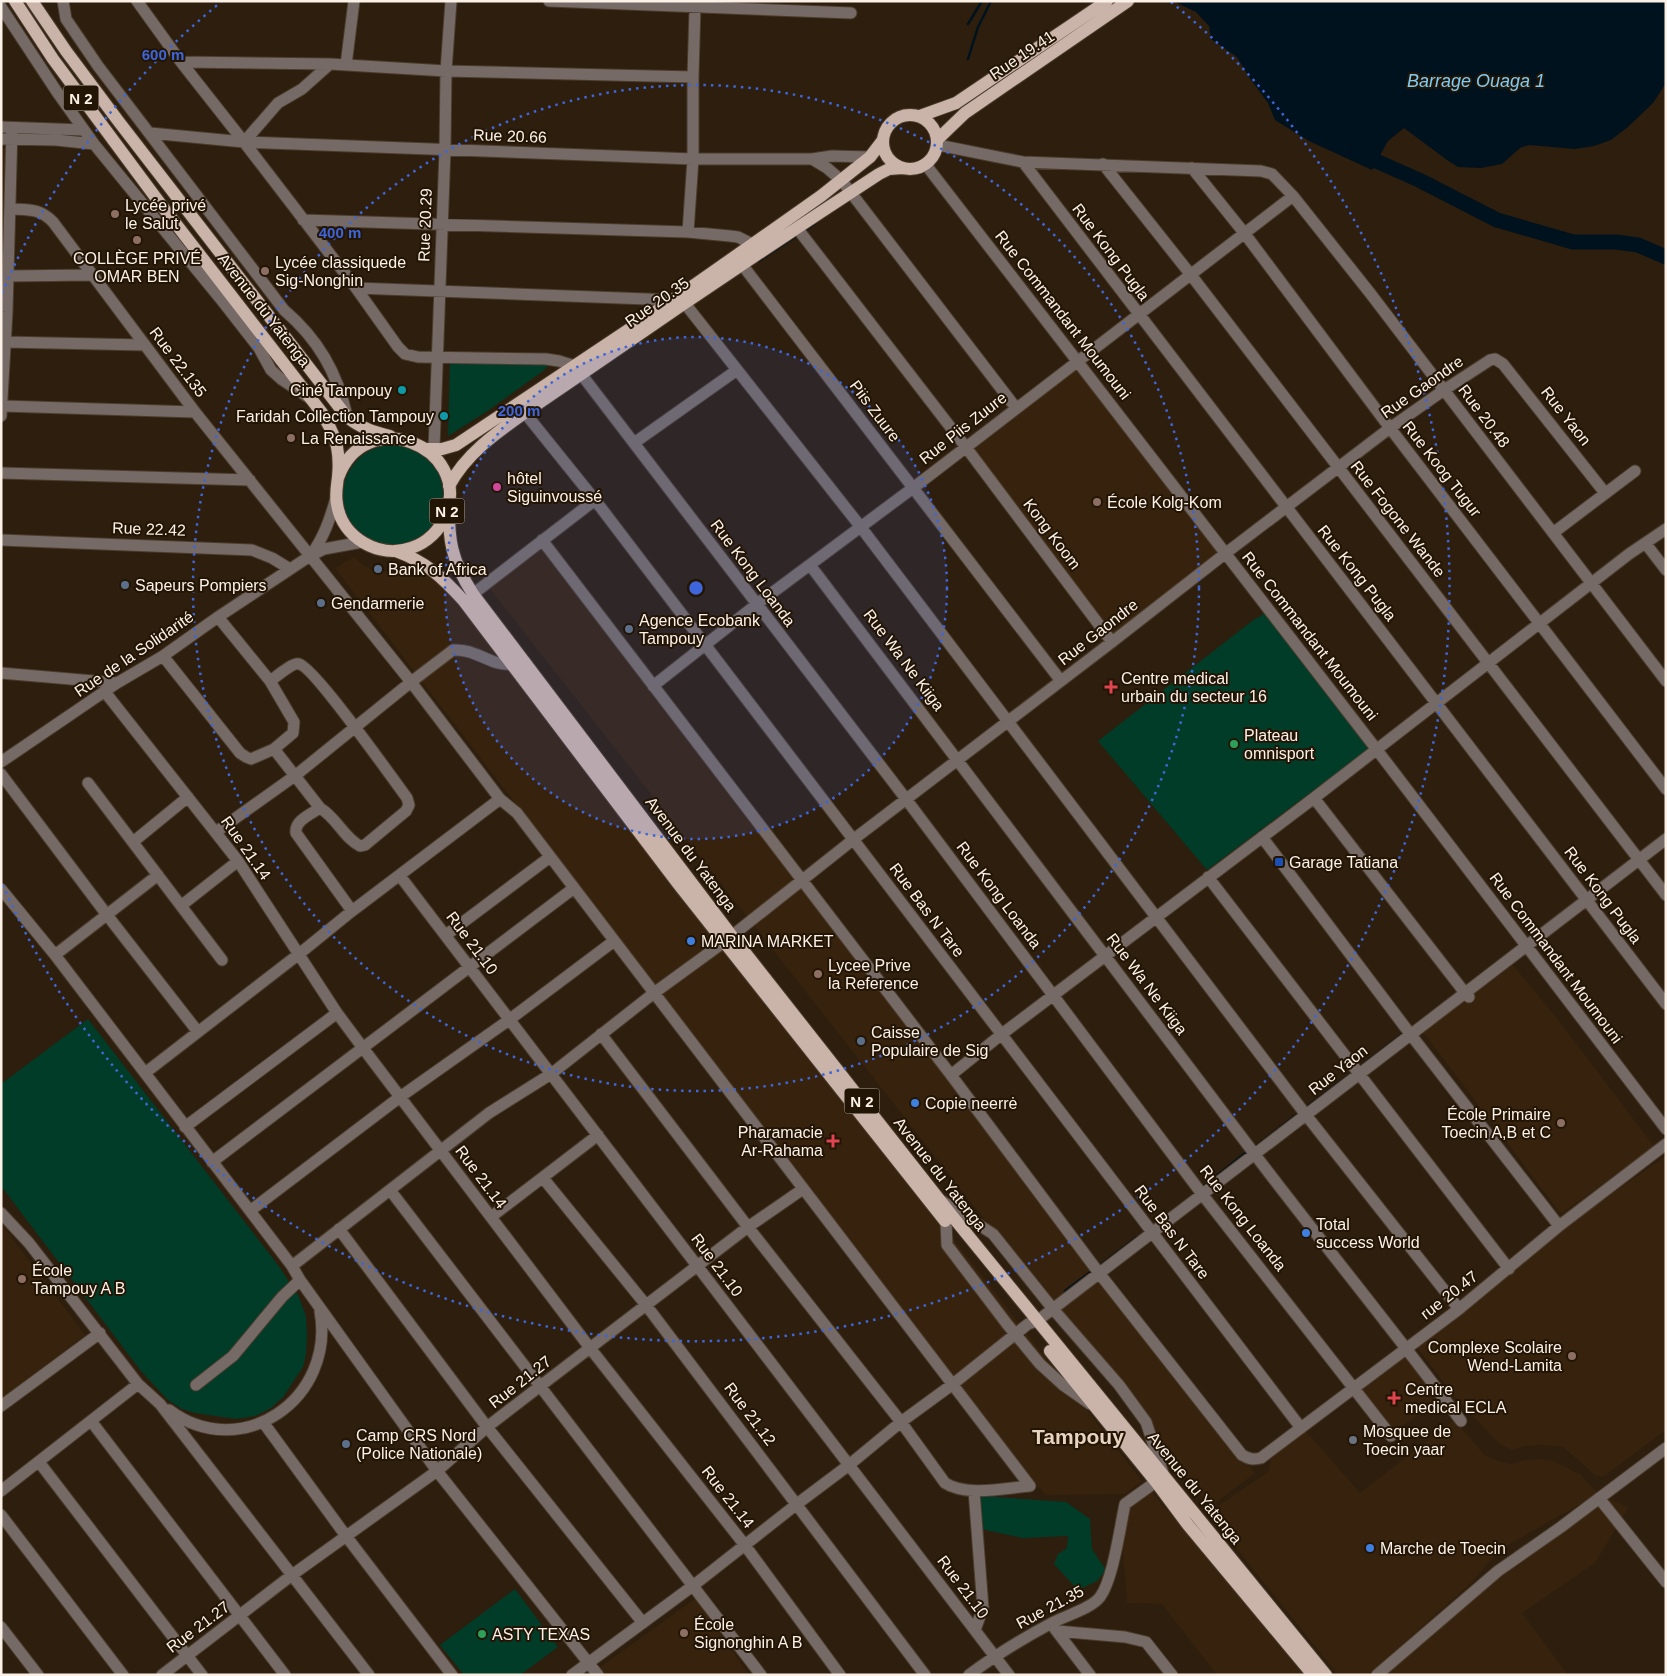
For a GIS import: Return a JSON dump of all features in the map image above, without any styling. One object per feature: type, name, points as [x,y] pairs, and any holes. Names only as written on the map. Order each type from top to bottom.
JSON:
[{"type":"main road","name":"Avenue du Yatenga","points":[[15,1],[53,59],[162,206],[315,401],[333,432],[337,444],[338,478]]},
{"type":"main road","name":"Avenue du Yatenga","points":[[32,1],[113,114],[347,417],[367,431],[397,438]]},
{"type":"main road","name":"Rue 19.41","points":[[920,116],[956,103],[1107,1]]},
{"type":"main road","name":"Rue 19.41","points":[[938,142],[965,113],[1128,1]]},
{"type":"main road","points":[[903,116],[920,116],[932,125],[938,142],[934,156],[926,164],[914,169],[902,168],[893,163],[887,156],[883,140],[885,132],[889,124],[896,119],[903,116]]},
{"type":"main road","name":"Rue 20.35","points":[[739,260],[752,244],[842,181],[870,157],[883,140]]},
{"type":"main road","name":"Rue 20.35","points":[[430,449],[442,449],[456,445],[578,370],[739,260],[797,228],[879,174],[890,169],[902,168]]},
{"type":"main road","name":"Rue 20.35","points":[[449,486],[459,468],[473,453],[497,432],[525,413],[578,370]]},
{"type":"main road","name":"N 2","points":[[397,438],[430,449],[439,462],[449,486],[446,514],[435,533],[417,546],[396,551],[375,548],[353,535],[342,521],[336,498],[338,478],[347,461],[360,448],[378,440],[397,438]]},
{"type":"main road","name":"Avenue du Yatenga","points":[[449,500],[448,530],[451,545],[463,578],[545,698],[679,885],[728,939],[939,1200],[1096,1408],[1160,1479],[1188,1525],[1313,1675]]},
{"type":"main road","name":"Avenue du Yatenga","points":[[396,551],[425,564],[446,581],[463,600],[512,665],[545,698]]},
{"type":"main road","name":"Avenue du Yatenga","points":[[728,939],[946,1222],[1032,1322],[1160,1479],[1326,1675]]},
{"type":"street","points":[[63,1],[66,19],[98,66],[284,310],[301,324],[323,353],[341,391],[347,417]]},
{"type":"street","points":[[137,1],[181,62],[405,354],[418,357],[546,359],[559,361],[578,370]]},
{"type":"street","points":[[346,65],[354,1]]},
{"type":"street","name":"Rue 20.29","points":[[430,449],[437,357],[450,1]]},
{"type":"street","points":[[548,1],[612,2],[851,13]]},
{"type":"street","points":[[1,7],[94,144],[223,302],[259,348],[271,370],[281,379],[315,401]]},
{"type":"street","points":[[688,232],[693,159],[695,7]]},
{"type":"street","points":[[181,62],[330,64],[446,71],[693,77]]},
{"type":"street","points":[[244,142],[278,103],[302,89],[330,64]]},
{"type":"street","points":[[84,130],[7,128],[10,209],[2,411],[195,412]]},
{"type":"street","name":"Rue 20.66","points":[[150,133],[244,142],[693,159],[870,157]]},
{"type":"street","points":[[6,140],[56,140],[94,144]]},
{"type":"street","points":[[938,142],[1023,162],[1192,168]]},
{"type":"street","points":[[812,159],[827,168],[842,181],[1016,408]]},
{"type":"street","name":"Rue Kong Pugla","points":[[1023,162],[1666,1004]]},
{"type":"street","name":"Rue Commandant Moumouni","points":[[926,164],[1666,1129]]},
{"type":"street","name":"Rue Fogone Wande","points":[[1103,164],[1191,275],[1666,895]]},
{"type":"street","name":"Rue 20.48","points":[[1192,168],[1261,171],[1272,174],[1293,196],[1666,681]]},
{"type":"street","name":"Rue Koog Tugur","points":[[1192,168],[1245,234],[1390,428],[1666,789]]},
{"type":"street","name":"Rue Piis Zuure","points":[[653,686],[757,604],[913,488],[965,446],[1293,196]]},
{"type":"street","name":"Rue 22.135","points":[[10,209],[37,210],[45,214],[53,222],[195,412],[411,682],[500,799],[517,813],[1030,1486],[974,1491]]},
{"type":"street","points":[[303,220],[688,232],[738,237],[752,244]]},
{"type":"street","name":"Kong Koom","points":[[797,228],[965,446],[1112,642]]},
{"type":"street","name":"Piis Zuure","points":[[739,260],[1060,681]]},
{"type":"street","points":[[8,276],[93,274]]},
{"type":"street","points":[[356,288],[679,301],[738,370],[860,526],[1306,1114],[1459,1309]]},
{"type":"street","points":[[298,352],[307,346],[310,335]]},
{"type":"street","points":[[5,342],[144,345]]},
{"type":"street","name":"Rue Gaondre","points":[[292,1266],[489,1114],[551,1074],[654,993],[728,939],[854,839],[1390,428],[1490,360],[1499,361]]},
{"type":"street","name":"Rue Yaon","points":[[1499,361],[1522,387],[1605,493]]},
{"type":"street","name":"Rue Kong Loanda","points":[[578,370],[1054,994],[1202,1194],[1391,1436]]},
{"type":"street","points":[[634,443],[738,370]]},
{"type":"street","name":"Rue Bas N Tare","points":[[525,413],[595,500],[704,646],[854,839],[1151,1233],[1301,1428]]},
{"type":"street","points":[[1553,533],[1635,470]]},
{"type":"street","points":[[1,473],[250,480]]},
{"type":"street","name":"Rue de la Solidarité","points":[[310,556],[329,523],[336,498]]},
{"type":"street","points":[[473,594],[595,500]]},
{"type":"street","points":[[951,1075],[1054,994],[1314,798],[1629,554],[1666,529]]},
{"type":"street","name":"Rue 22.42","points":[[1,540],[252,550],[272,558],[290,569]]},
{"type":"street","points":[[542,540],[951,1075],[1099,1273]]},
{"type":"street","name":"Rue de la Solidarité","points":[[1,762],[117,682],[163,656],[310,556],[324,549],[362,542]]},
{"type":"street","points":[[1646,544],[1666,570]]},
{"type":"street","name":"Rue Wa Ne Kiiga","points":[[810,565],[1254,1154],[1407,1348],[1461,1421]]},
{"type":"street","points":[[163,656],[240,753],[251,759],[274,750],[293,732],[294,722],[270,681],[218,617]]},
{"type":"street","points":[[216,832],[296,776],[453,650],[472,652],[494,662],[512,665]]},
{"type":"street","points":[[270,681],[295,664],[307,667],[331,695],[407,798],[409,805],[406,811],[365,845],[360,846],[352,842],[330,814],[320,808],[274,750]]},
{"type":"street","points":[[1,673],[117,682]]},
{"type":"street","name":"Rue 21.14","points":[[105,692],[238,860],[275,920],[362,1048],[590,1348],[744,1544],[840,1675]]},
{"type":"street","points":[[1,774],[198,1032]]},
{"type":"street","points":[[88,783],[222,960]]},
{"type":"street","points":[[133,842],[188,797]]},
{"type":"street","points":[[1314,798],[1467,995]]},
{"type":"street","points":[[145,1073],[352,911],[500,799]]},
{"type":"street","points":[[320,808],[297,824],[296,833],[352,911]]},
{"type":"street","points":[[1262,837],[1559,1226]]},
{"type":"street","name":"Rue Yaon","points":[[572,1675],[694,1586],[744,1544],[849,1465],[901,1422],[953,1384],[1015,1334],[1053,1309],[1411,1034],[1467,995],[1526,946],[1666,839]]},
{"type":"street","points":[[446,935],[550,857]]},
{"type":"street","points":[[182,905],[238,860]]},
{"type":"street","points":[[55,955],[158,875]]},
{"type":"street","name":"Rue 21.10","points":[[400,876],[1009,1675]]},
{"type":"street","points":[[1208,877],[1509,1269]]},
{"type":"street","points":[[212,1162],[574,888]]},
{"type":"street","points":[[1,889],[55,955],[292,1266],[319,1307],[437,1470],[598,1675]]},
{"type":"street","points":[[250,1211],[400,1096],[509,1020],[614,941]]},
{"type":"street","points":[[185,1127],[337,1013]]},
{"type":"street","points":[[601,1034],[748,1227],[901,1422],[945,1483],[950,1487],[974,1491],[982,1608],[975,1630]]},
{"type":"street","points":[[491,1217],[598,1135]]},
{"type":"street","name":"rue 20.47","points":[[1099,1273],[1242,1455],[1254,1460],[1261,1458],[1459,1309],[1559,1226],[1666,1144]]},
{"type":"street","name":"Rue 21.12","points":[[543,1178],[646,1305],[925,1675]]},
{"type":"street","name":"Rue 21.27","points":[[162,1675],[292,1575],[437,1470],[487,1427],[748,1227],[804,1189]]},
{"type":"street","points":[[390,1190],[761,1675]]},
{"type":"street","points":[[939,1200],[993,1234],[1053,1309],[1119,1385],[1146,1422],[1160,1479]]},
{"type":"street","points":[[1,1213],[29,1244],[138,1384],[175,1415],[192,1423],[209,1428],[228,1429],[246,1427],[277,1415],[289,1405],[300,1394],[312,1375],[320,1353],[322,1322],[319,1307]]},
{"type":"street","points":[[946,1222],[948,1245],[1015,1334],[1040,1364],[1063,1386],[1096,1408]]},
{"type":"street","points":[[339,1230],[487,1427],[643,1623]]},
{"type":"street","points":[[196,1385],[232,1356],[282,1297],[300,1280]]},
{"type":"street","points":[[1,1406],[100,1333]]},
{"type":"street","points":[[1,1490],[138,1384]]},
{"type":"street","points":[[160,1404],[369,1675]]},
{"type":"street","points":[[91,1421],[285,1675]]},
{"type":"street","points":[[263,1422],[346,1536],[452,1675]]},
{"type":"street","points":[[1377,1675],[1483,1583],[1666,1448]]},
{"type":"street","points":[[39,1462],[202,1675]]},
{"type":"street","name":"Rue 21.35","points":[[969,1675],[994,1656],[1054,1627],[1100,1597],[1108,1580],[1125,1504],[1160,1479]]},
{"type":"street","points":[[1599,1498],[1666,1582]]},
{"type":"street","points":[[1,1516],[123,1675]]},
{"type":"street","points":[[1,1627],[38,1675]]},
{"type":"street","points":[[1054,1627],[1090,1675]]},
{"type":"street","points":[[1054,1627],[1125,1637],[1146,1642],[1172,1675]]},
{"type":"shaded area","points":[[1,148],[7,148],[1,281]]},
{"type":"shaded area","name":"École Kolg-Kom","points":[[1079,368],[1221,553],[1114,635],[972,450]]},
{"type":"shaded area","points":[[541,547],[1255,1473],[1210,1507],[490,589]]},
{"type":"shaded area","points":[[354,557],[363,565],[377,572],[415,569],[429,575],[453,597],[1142,1481],[1125,1494],[1045,1495],[335,568]]},
{"type":"shaded area","points":[[1513,965],[1556,1017],[1654,1146],[1561,1214],[1423,1032]]},
{"type":"shaded area","points":[[1666,1156],[1666,1430],[1603,1477],[1595,1475],[1563,1447],[1525,1446],[1512,1450],[1499,1444],[1455,1397],[1416,1346],[1590,1209]]},
{"type":"shaded area","name":"École Tampouy A B","points":[[1,1223],[85,1335],[1,1398]]},
{"type":"shaded area","points":[[1406,1356],[1439,1400],[1394,1432],[1359,1387],[1399,1357]]},
{"type":"shaded area","name":"Marche de Toecin","points":[[1454,1420],[1485,1455],[1511,1464],[1524,1460],[1540,1459],[1554,1461],[1581,1475],[1598,1494],[1513,1542],[1496,1554],[1472,1582],[1368,1675],[1338,1675],[1208,1513],[1268,1472],[1271,1459],[1305,1430],[1360,1493]]},
{"type":"shaded area","points":[[1150,1490],[1306,1675],[1217,1675],[1162,1604],[1127,1603],[1121,1527],[1127,1506]]},
{"type":"shaded area","points":[[1607,1497],[1628,1508],[1595,1563],[1522,1613],[1568,1675],[1381,1675],[1487,1578]]},
{"type":"shaded area","name":"École Signonghin A B","points":[[696,1598],[749,1675],[604,1675],[599,1668]]},
{"type":"green space","points":[[450,361],[550,364],[486,412],[448,436]]},
{"type":"green space","points":[[393,445],[412,448],[429,459],[440,476],[443,495],[440,514],[429,531],[412,542],[393,545],[374,542],[357,531],[346,514],[343,495],[346,476],[357,459],[374,448]]},
{"type":"green space","name":"Plateau omnisport","points":[[1267,612],[1370,748],[1207,870],[1098,741],[1252,621]]},
{"type":"green space","points":[[88,1019],[278,1265],[298,1295],[306,1316],[306,1354],[303,1367],[283,1397],[271,1408],[255,1416],[236,1419],[195,1413],[182,1409],[168,1400],[141,1371],[1,1186],[1,1084]]},
{"type":"green space","points":[[981,1496],[1066,1502],[1090,1519],[1092,1549],[1106,1570],[1097,1581],[1078,1590],[1054,1564],[1058,1554],[1067,1548],[1068,1536],[1023,1538],[981,1529]]},
{"type":"green space","points":[[515,1589],[558,1647],[520,1675],[464,1675],[440,1645]]},
{"type":"water","name":"Barrage Ouaga 1","points":[[1173,1],[1666,1],[1666,83],[1653,103],[1629,126],[1611,140],[1594,146],[1575,149],[1529,145],[1520,148],[1502,164],[1481,168],[1458,167],[1404,128],[1388,141],[1372,170],[1309,141],[1275,120],[1268,103],[1237,57],[1211,39],[1209,26],[1196,12]]},
{"type":"waterway","points":[[968,24],[982,1]]},
{"type":"waterway","points":[[968,59],[978,27],[991,1]]},
{"type":"waterway","points":[[1358,153],[1419,180],[1497,220],[1573,242],[1616,242],[1638,245],[1666,257]]},
{"type":"waterway","points":[[804,231],[816,223]]},
{"type":"waterway","points":[[759,261],[798,235]]},
{"type":"waterway","points":[[1358,1068],[1405,1032]]},
{"type":"waterway","points":[[1304,1109],[1354,1071]]},
{"type":"waterway","points":[[1255,1147],[1300,1112]]},
{"type":"waterway","points":[[1201,1188],[1248,1151]]},
{"type":"waterway","points":[[1098,1267],[1137,1237]]},
{"type":"waterway","points":[[1065,1291],[1093,1270]]},
{"type":"place","name":"Lycée privé le Salut","points":[[115,214]]},
{"type":"place","name":"COLLÈGE PRIVÉ OMAR BEN","points":[[137,240]]},
{"type":"place","name":"Lycée classiquede Sig-Nonghin","points":[[265,271]]},
{"type":"place","name":"Ciné Tampouy","points":[[402,390]]},
{"type":"place","name":"Faridah Collection Tampouy","points":[[444,416]]},
{"type":"place","name":"La Renaissance","points":[[291,438]]},
{"type":"place","name":"hôtel Siguinvoussé","points":[[497,487]]},
{"type":"place","name":"École Kolg-Kom","points":[[1097,502]]},
{"type":"place","name":"Bank of Africa","points":[[378,569]]},
{"type":"place","name":"Sapeurs Pompiers","points":[[125,585]]},
{"type":"place","name":"Gendarmerie","points":[[321,603]]},
{"type":"place","name":"Agence Ecobank Tampouy","points":[[629,629]]},
{"type":"place","name":"Centre medical urbain du secteur 16","points":[[1111,687]]},
{"type":"place","name":"Plateau omnisport","points":[[1234,744]]},
{"type":"place","name":"Garage Tatiana","points":[[1279,862]]},
{"type":"place","name":"MARINA MARKET","points":[[691,941]]},
{"type":"place","name":"Lycee Prive la Reference","points":[[818,974]]},
{"type":"place","name":"Caisse Populaire de Sig","points":[[861,1041]]},
{"type":"place","name":"Copie neerrė","points":[[915,1103]]},
{"type":"place","name":"École Primaire Toecin A,B et C","points":[[1561,1123]]},
{"type":"place","name":"Pharamacie Ar-Rahama","points":[[833,1141]]},
{"type":"place","name":"Total success World","points":[[1306,1233]]},
{"type":"place","name":"École Tampouy A B","points":[[22,1279]]},
{"type":"place","name":"Complexe Scolaire Wend-Lamita","points":[[1572,1356]]},
{"type":"place","name":"Centre medical ECLA","points":[[1394,1398]]},
{"type":"place","name":"Mosquee de Toecin yaar","points":[[1353,1440]]},
{"type":"place","name":"Camp CRS Nord (Police Nationale)","points":[[346,1444]]},
{"type":"place","name":"Marche de Toecin","points":[[1370,1548]]},
{"type":"place","name":"École Signonghin A B","points":[[684,1633]]},
{"type":"place","name":"ASTY TEXAS","points":[[482,1634]]},
{"type":"district","name":"Tampouy","points":[[1078,1436]]}]
